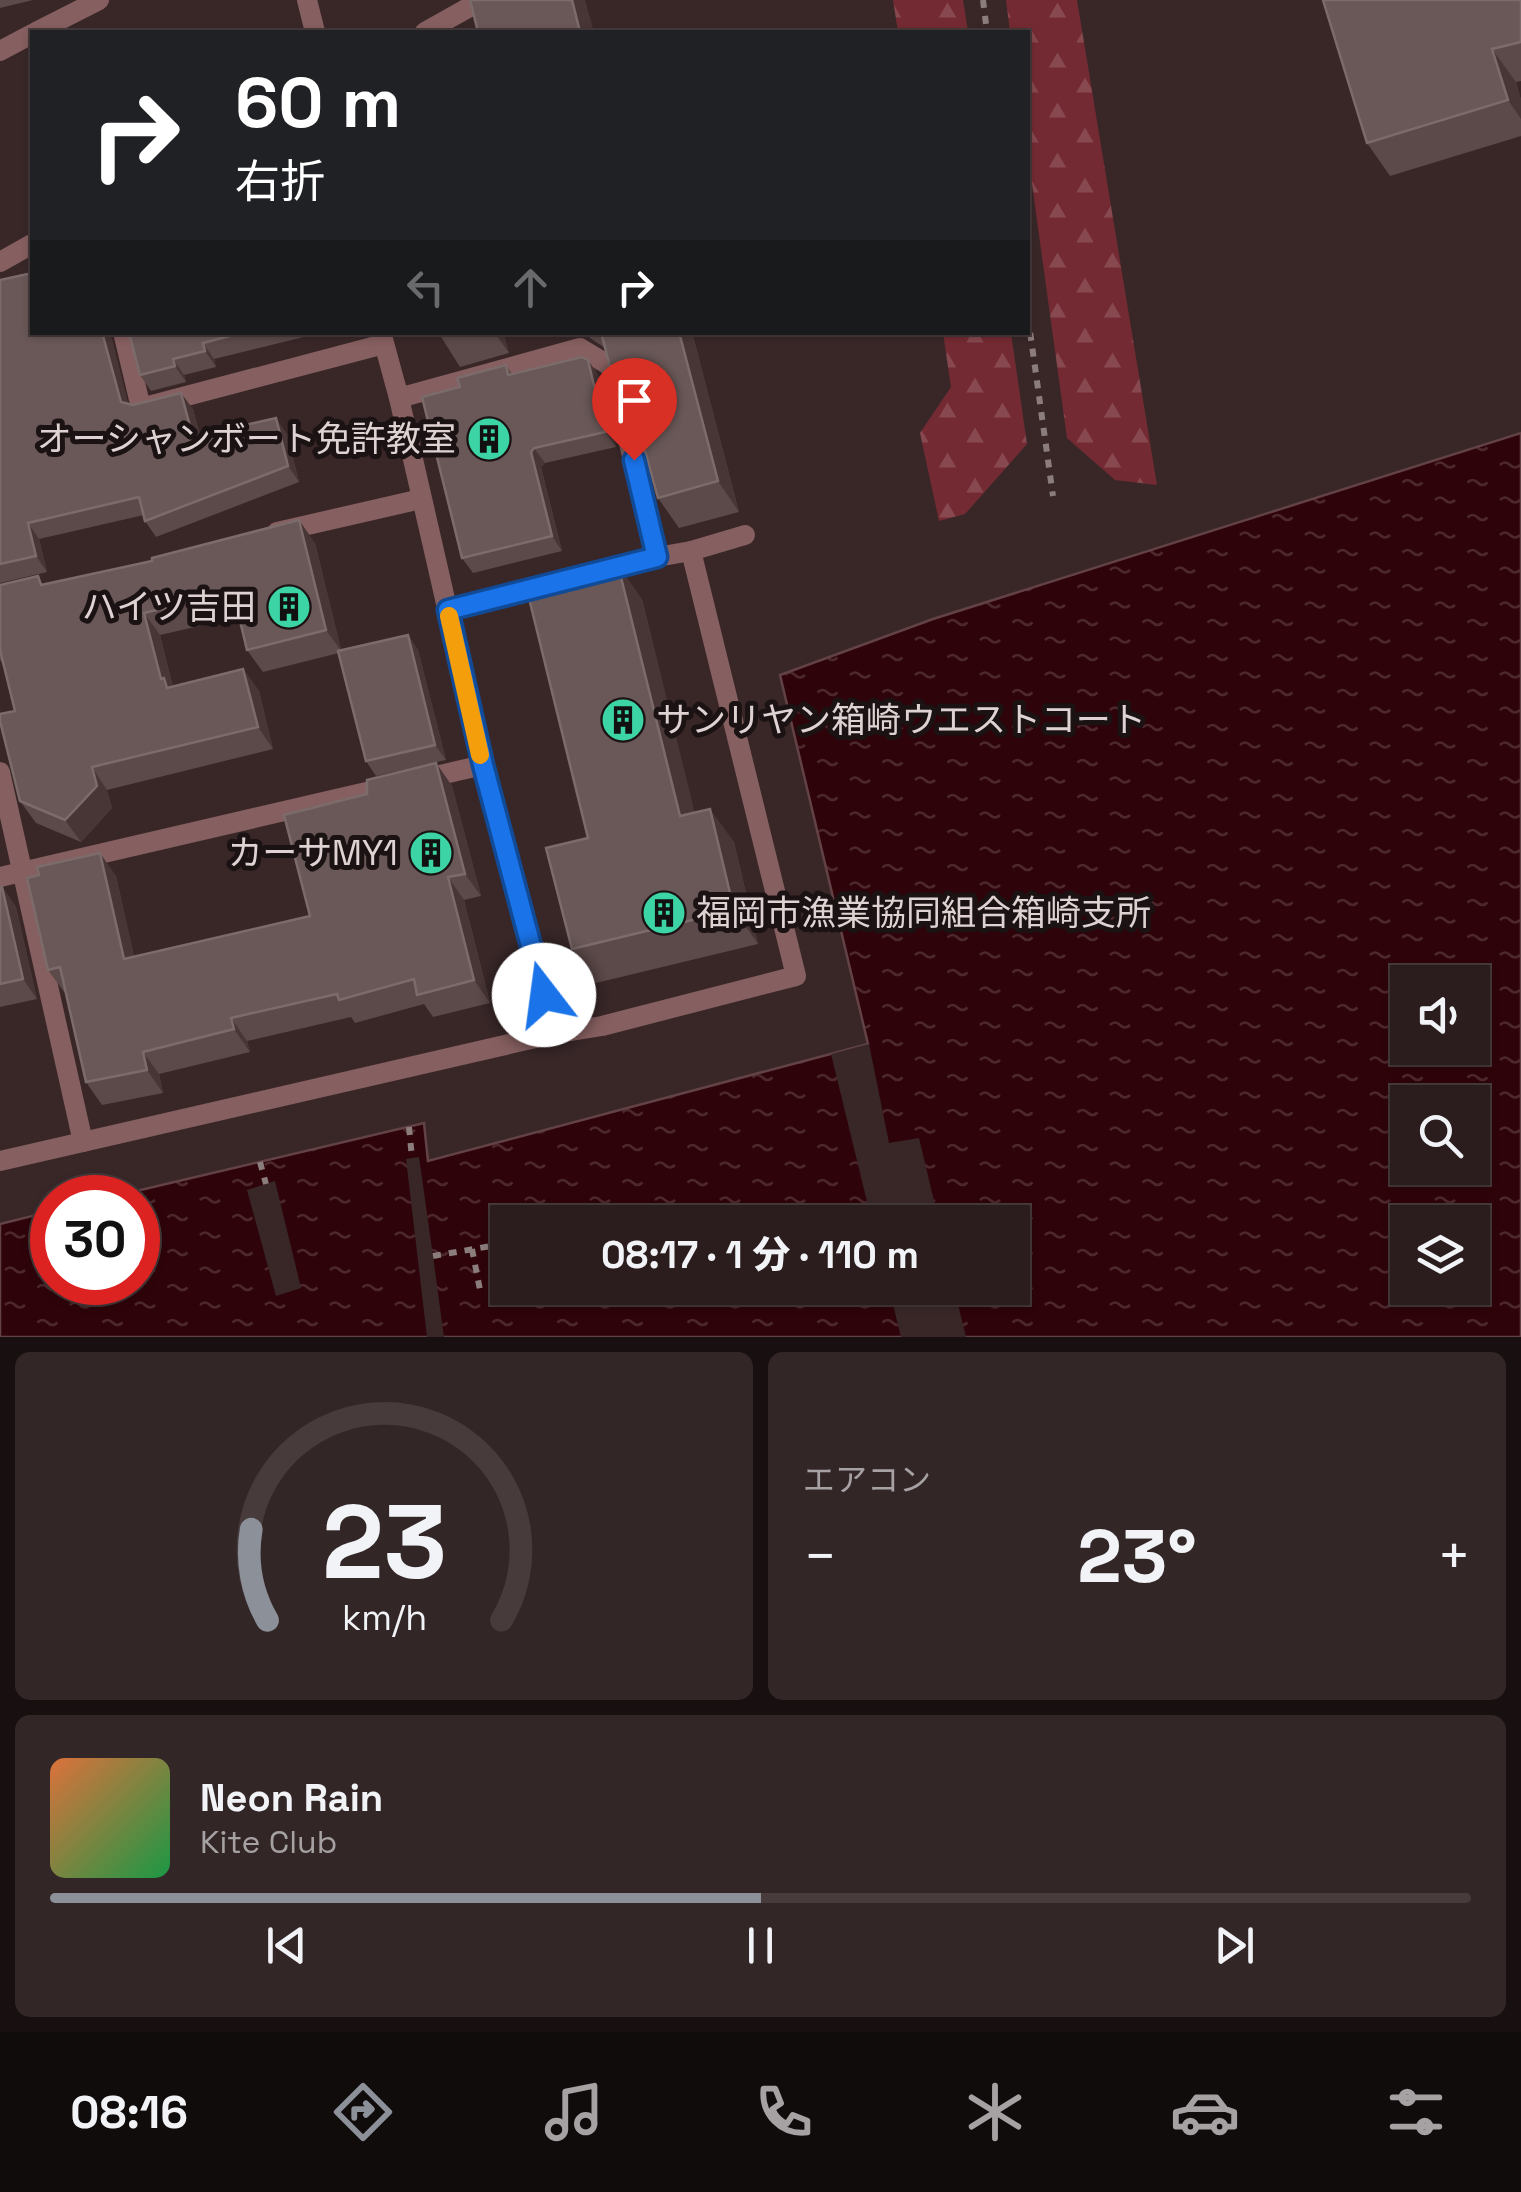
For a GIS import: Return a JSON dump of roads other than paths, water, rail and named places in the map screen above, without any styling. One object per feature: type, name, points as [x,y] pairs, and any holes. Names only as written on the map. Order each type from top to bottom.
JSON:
[{"type":"street","points":[[40,30],[100,0]]},
{"type":"street","points":[[307,0],[314,30]]},
{"type":"street","points":[[429,30],[482,0]]},
{"type":"street","points":[[0,50],[30,35]]},
{"type":"street","points":[[0,262],[30,245]]},
{"type":"street","points":[[124,335],[141,408],[382,338],[400,398],[483,765],[554,1034]]},
{"type":"street","points":[[400,398],[580,348],[610,366],[657,557]]},
{"type":"street","points":[[249,539],[421,498]]},
{"type":"street","points":[[448,610],[745,535]]},
{"type":"street","points":[[0,1161],[602,1026],[796,976],[691,551]]},
{"type":"street","points":[[0,876],[483,765]]},
{"type":"street","points":[[0,772],[82,1142]]},
{"type":"water","points":[[1521,433],[1521,1337],[0,1337],[0,1224],[30,1216],[30,1305],[160,1305],[160,1185],[424,1123],[428,1161],[868,1044],[780,675],[933,619]]},
{"type":"place","name":"オーシャンボート免許教室","points":[[489,439]]},
{"type":"place","name":"ハイツ吉田","points":[[289,607]]},
{"type":"place","name":"サンリヤン箱崎ウエストコート","points":[[623,720]]},
{"type":"place","name":"カーサMY1","points":[[431,853]]},
{"type":"place","name":"福岡市漁業協同組合箱崎支所","points":[[664,913]]}]
